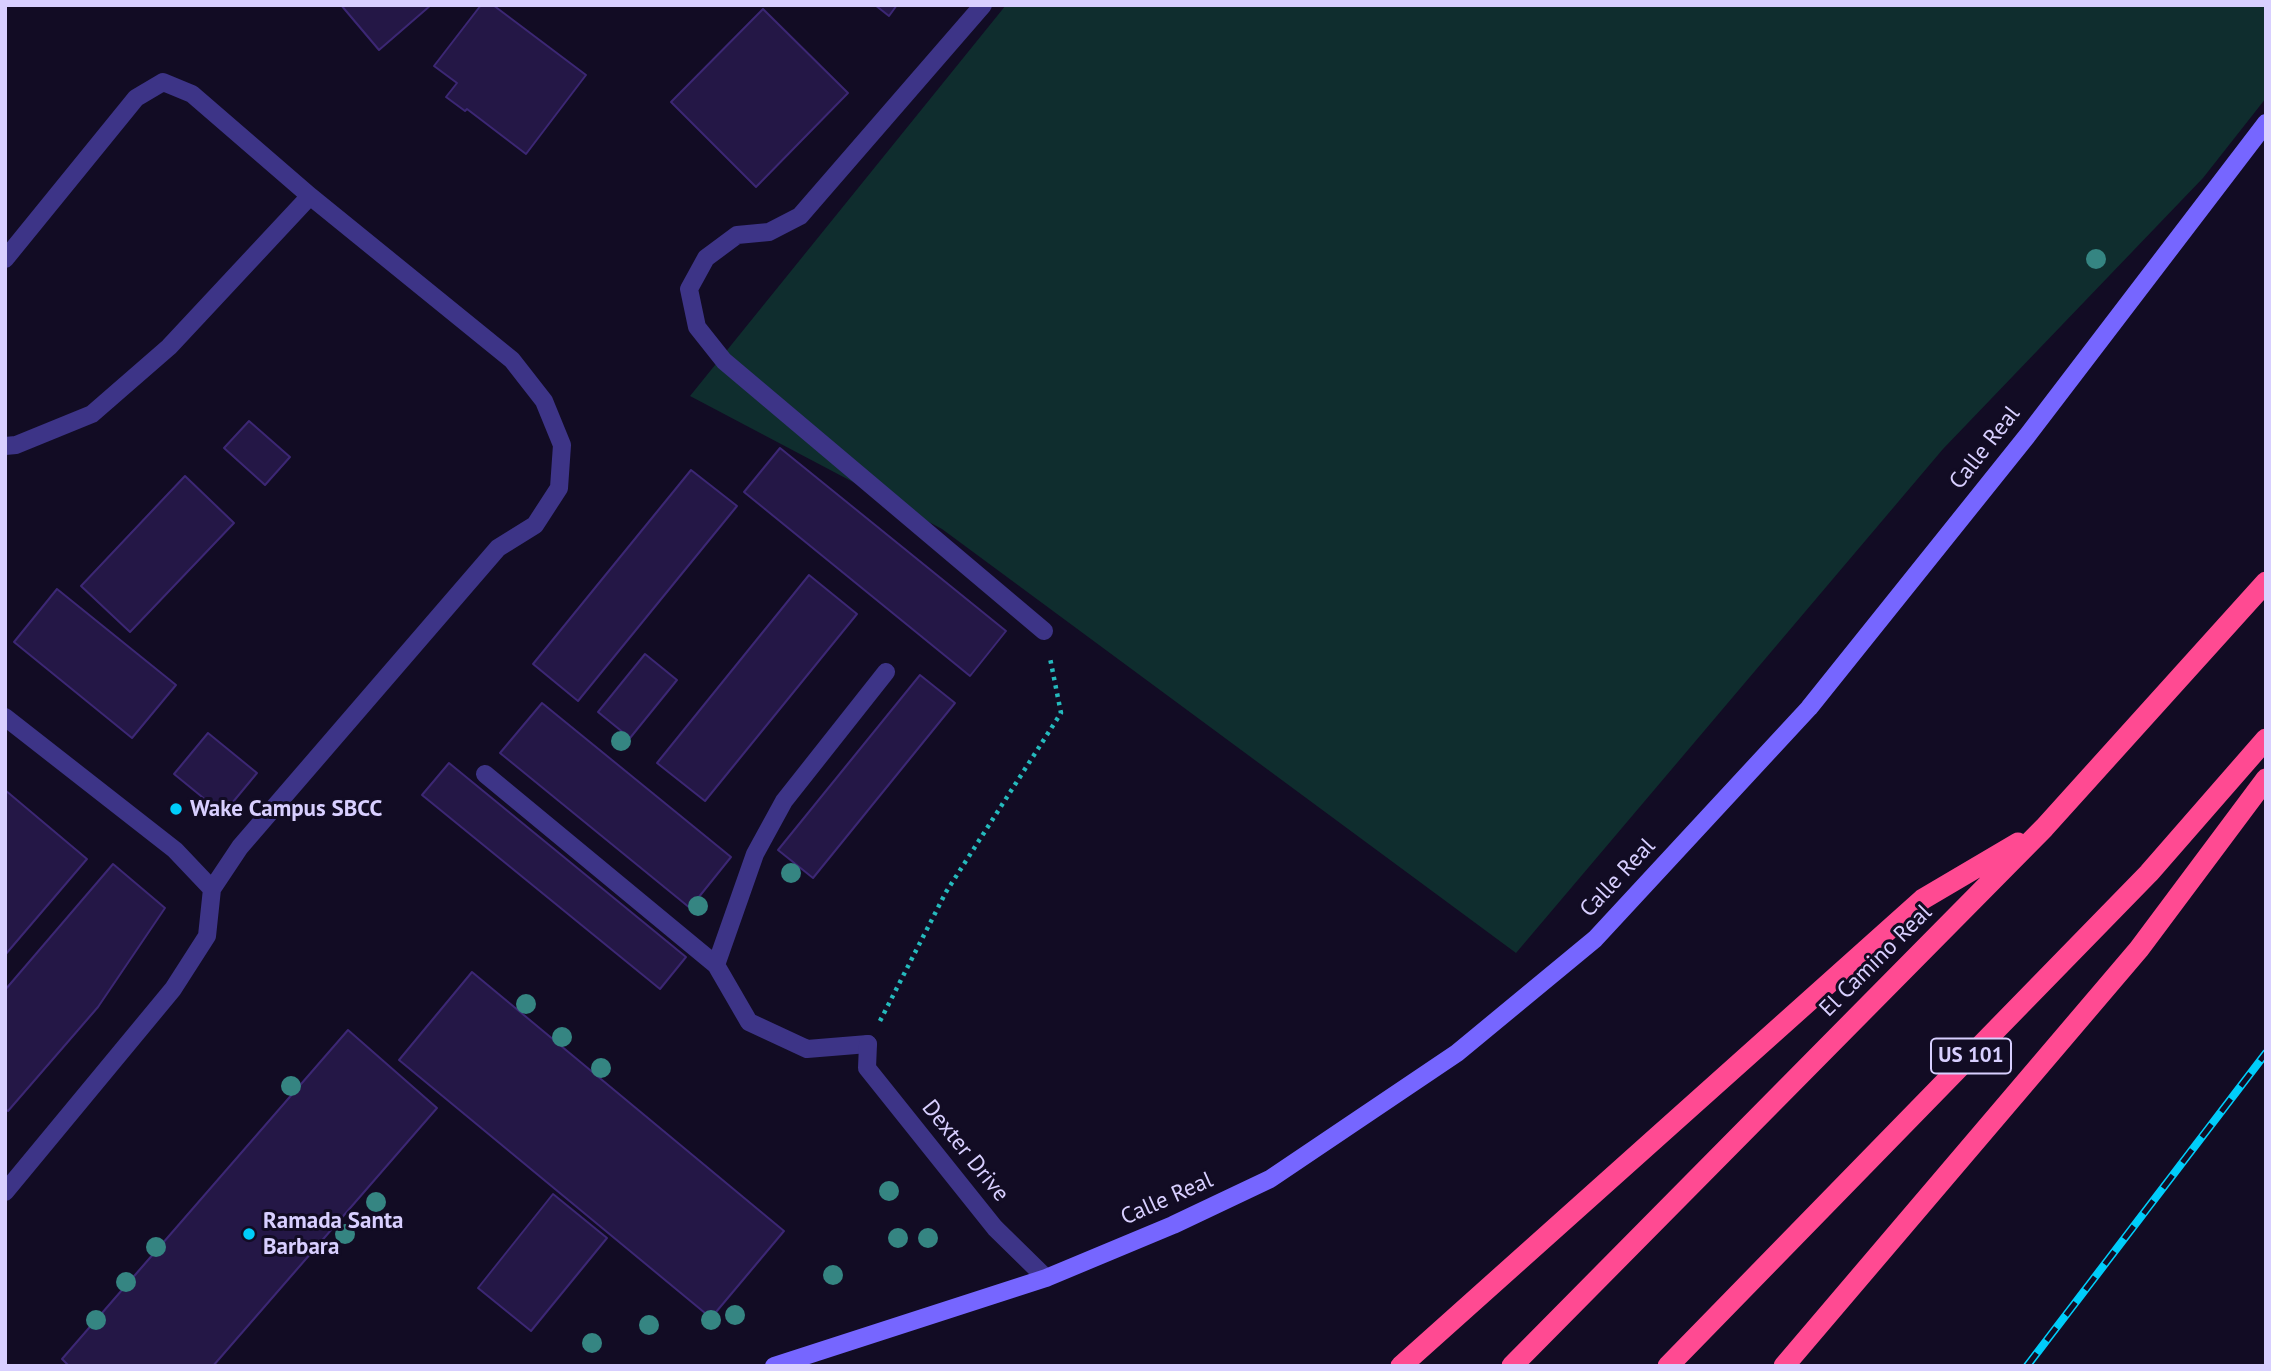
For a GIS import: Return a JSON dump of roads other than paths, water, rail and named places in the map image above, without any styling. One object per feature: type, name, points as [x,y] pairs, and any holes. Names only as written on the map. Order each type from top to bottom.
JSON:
[{"type":"highway","name":"El Camino Real","points":[[1512,1366],[2044,828],[2266,582]]},
{"type":"highway","name":"US 101","points":[[1668,1366],[2149,873],[2266,739]]},
{"type":"highway","points":[[1784,1366],[2139,949],[2266,779]]},
{"type":"highway","points":[[1401,1366],[1923,899],[2044,828]]},
{"type":"street","points":[[983,5],[800,216],[769,232],[737,235],[706,258],[690,289],[696,327],[724,361],[1044,631]]},
{"type":"street","points":[[5,259],[135,98],[163,82],[192,94],[310,196],[512,360],[544,401],[562,445],[559,488],[535,525],[498,548],[240,847],[212,889],[207,936],[173,989],[5,1192]]},
{"type":"street","name":"Calle Real","points":[[774,1366],[1046,1278],[1173,1225],[1270,1179],[1457,1052],[1595,939],[1809,708],[2026,436],[2266,123]]},
{"type":"street","points":[[5,446],[16,445],[92,414],[169,347],[310,196]]},
{"type":"street","points":[[485,774],[716,965],[755,854],[784,801],[886,672]]},
{"type":"street","points":[[5,717],[175,850],[212,889]]},
{"type":"street","name":"Dexter Drive","points":[[716,965],[750,1022],[807,1049],[868,1044],[867,1068],[995,1228],[1046,1278]]},
{"type":"railway","points":[[2027,1366],[2266,1053]]},
{"type":"place","name":"Wake Campus SBCC","points":[[176,809]]},
{"type":"place","name":"Ramada Santa Barbara","points":[[249,1234]]}]
